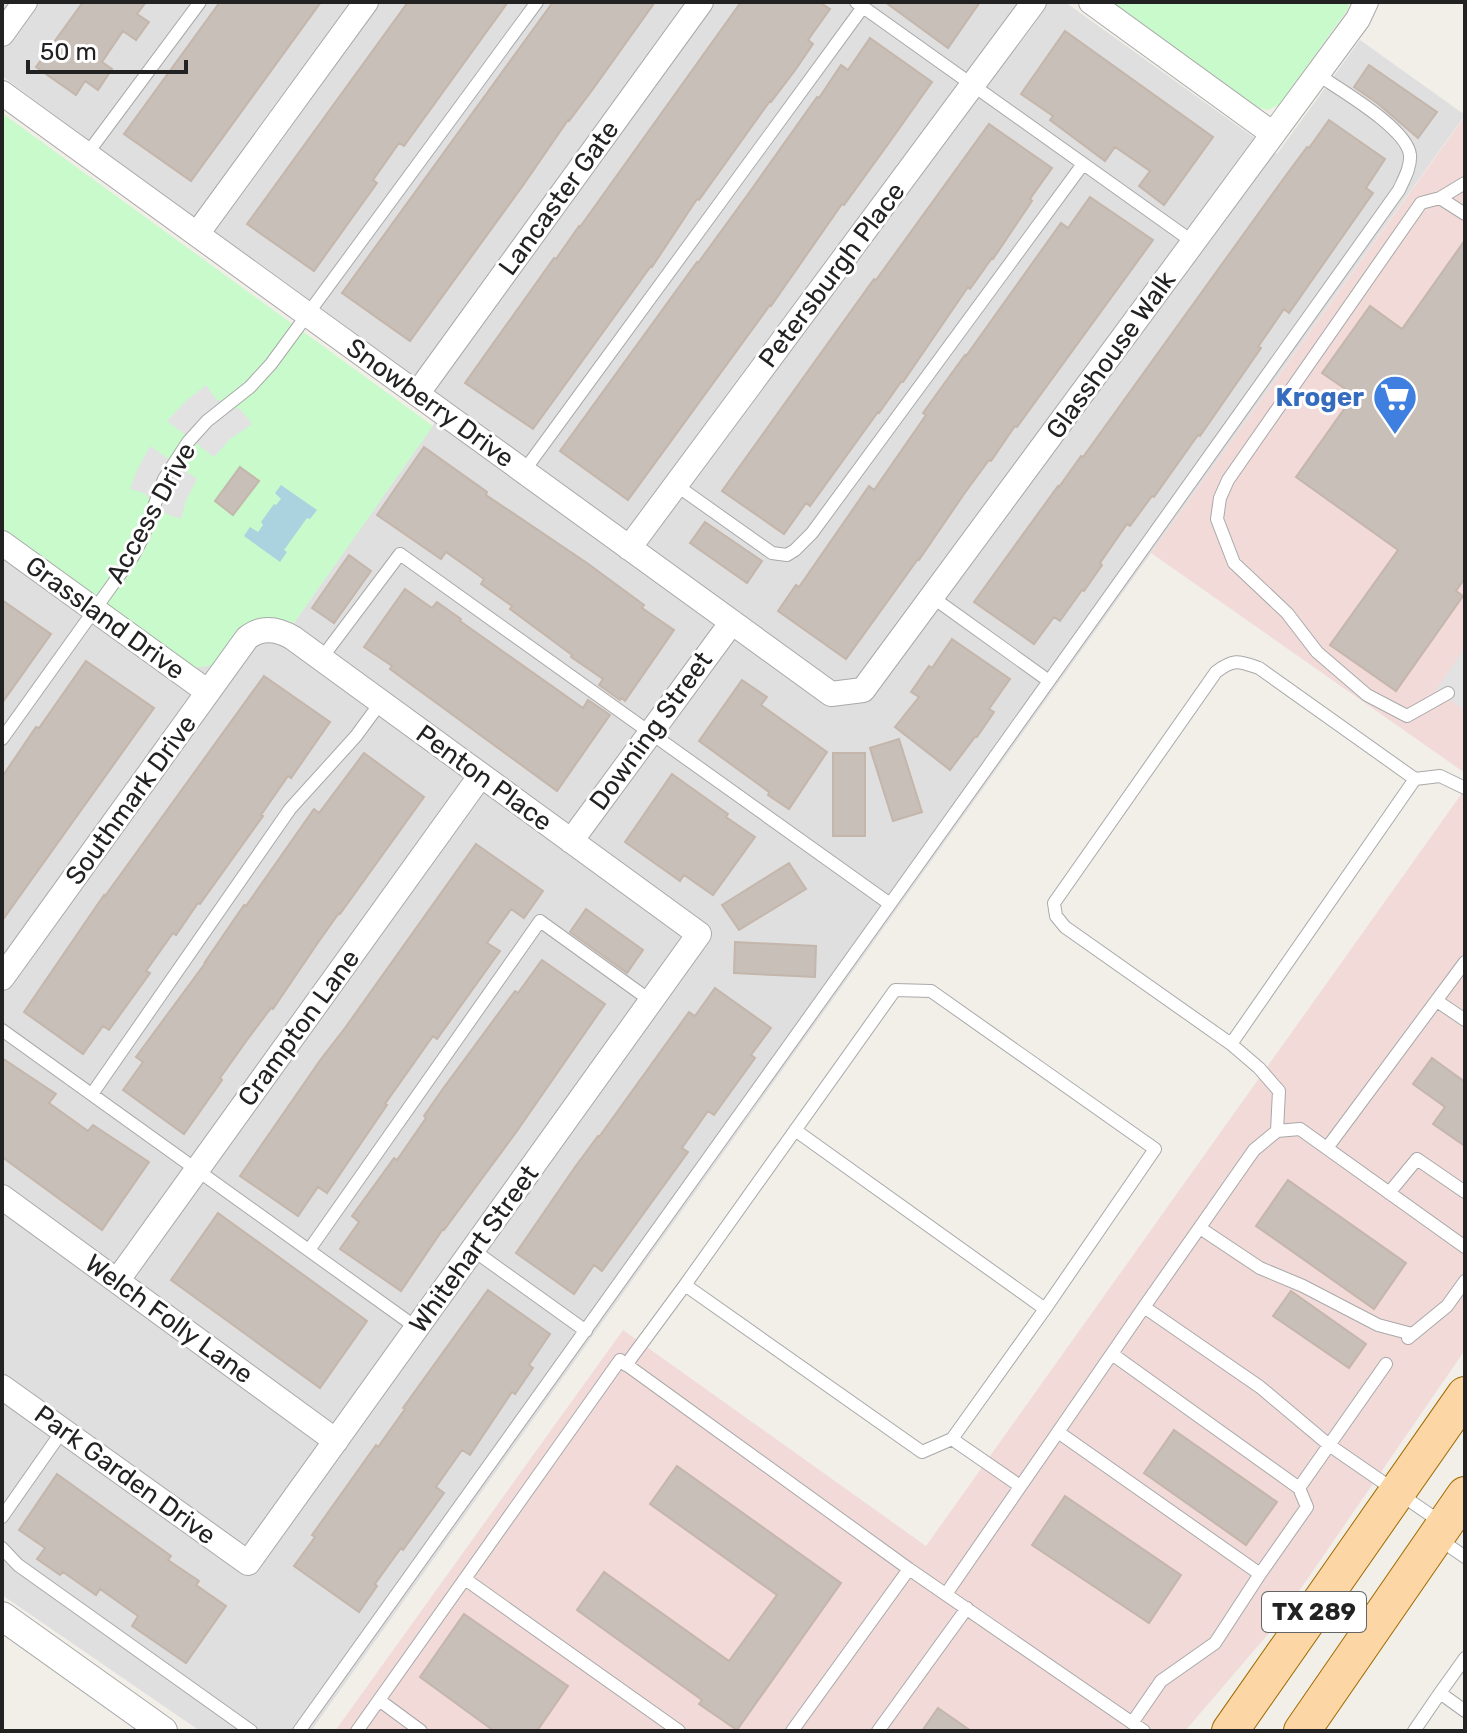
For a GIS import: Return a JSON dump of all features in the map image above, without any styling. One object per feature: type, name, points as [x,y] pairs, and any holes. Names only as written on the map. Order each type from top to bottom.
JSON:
[{"type":"main road","name":"TX 289","points":[[1230,1731],[1465,1395]]},
{"type":"main road","name":"TX 289","points":[[1302,1731],[1453,1515]]},
{"type":"street","points":[[2,34],[25,2]]},
{"type":"street","points":[[197,234],[366,2]]},
{"type":"street","name":"Lancaster Gate","points":[[417,394],[701,2]]},
{"type":"street","name":"Petersburgh Place","points":[[629,548],[1034,2]]},
{"type":"street","points":[[1091,2],[1273,134]]},
{"type":"street","name":"Glasshouse Walk","points":[[863,690],[1362,10]]},
{"type":"street","name":"Snowberry Drive","points":[[2,93],[831,694],[863,690]]},
{"type":"street","name":"Grassland Drive","points":[[2,543],[208,692]]},
{"type":"street","name":"Downing Street","points":[[571,841],[732,622]]},
{"type":"street","name":"Southmark Drive","points":[[2,978],[247,638],[266,630]]},
{"type":"street","name":"Penton Place","points":[[266,630],[288,635],[699,934]]},
{"type":"street","name":"Crampton Lane","points":[[117,1281],[481,775]]},
{"type":"street","name":"Whitehart Street","points":[[248,1563],[699,934]]},
{"type":"street","name":"Welch Folly Lane","points":[[2,1197],[336,1441]]},
{"type":"street","name":"Park Garden Drive","points":[[2,1387],[248,1563]]},
{"type":"street","points":[[2,1616],[163,1731]]},
{"type":"lane","points":[[87,154],[200,2]]},
{"type":"lane","name":"Access Drive","points":[[2,739],[133,556],[173,462],[207,421],[261,377],[537,2]]},
{"type":"lane","points":[[524,471],[860,4],[1193,242]]},
{"type":"lane","points":[[299,1731],[1399,190],[1410,157],[1407,144],[1397,132],[1317,74]]},
{"type":"lane","points":[[676,485],[772,553],[787,555],[795,550],[812,533],[1083,164]]},
{"type":"lane","points":[[1448,693],[1407,716],[1367,695],[1317,652],[1287,613],[1234,563],[1217,519],[1220,498],[1228,480],[1421,203],[1440,198],[1465,183]]},
{"type":"lane","points":[[1440,198],[1465,214]]},
{"type":"lane","points":[[321,659],[400,554],[890,904]]},
{"type":"lane","points":[[932,597],[1049,681]]},
{"type":"lane","points":[[1277,1131],[1279,1091],[1259,1068],[1231,1044],[1065,927],[1056,916],[1054,903],[1216,672],[1225,665],[1239,661],[1259,668],[1415,779],[1440,776],[1465,788]]},
{"type":"lane","points":[[92,1094],[290,809],[356,736],[381,702]]},
{"type":"lane","points":[[1231,1044],[1415,779]]},
{"type":"lane","points":[[309,1250],[540,921],[651,1001]]},
{"type":"lane","points":[[1327,1148],[1465,962]]},
{"type":"lane","points":[[626,1365],[895,990],[931,991],[1155,1149],[952,1439],[922,1452],[685,1285]]},
{"type":"lane","points":[[1437,1001],[1465,1020]]},
{"type":"lane","points":[[2,1030],[417,1328]]},
{"type":"lane","points":[[946,1594],[1254,1150],[1277,1131],[1300,1129],[1463,1241]]},
{"type":"lane","points":[[795,1130],[1045,1309]]},
{"type":"lane","points":[[1389,1193],[1417,1159],[1465,1192]]},
{"type":"lane","points":[[1200,1228],[1260,1268],[1408,1337],[1447,1306],[1465,1281]]},
{"type":"lane","points":[[473,1250],[586,1331]]},
{"type":"lane","points":[[1144,1307],[1260,1387],[1329,1445],[1398,1493],[1453,1515],[1465,1557]]},
{"type":"lane","points":[[1112,1354],[1299,1488],[1307,1507],[1215,1643],[1161,1681],[1132,1723]]},
{"type":"lane","points":[[357,1731],[620,1360],[909,1569],[1144,1731]]},
{"type":"lane","points":[[1299,1488],[1386,1364]]},
{"type":"lane","points":[[2,1517],[63,1430]]},
{"type":"lane","points":[[1058,1432],[1260,1574]]},
{"type":"lane","points":[[952,1439],[1020,1486]]},
{"type":"lane","points":[[2,1548],[18,1565],[251,1731]]},
{"type":"lane","points":[[792,1731],[909,1569]]},
{"type":"lane","points":[[465,1579],[679,1731]]},
{"type":"lane","points":[[878,1731],[967,1608]]},
{"type":"lane","points":[[1414,1731],[1465,1658]]},
{"type":"lane","points":[[1440,1693],[1465,1711]]},
{"type":"lane","points":[[379,1700],[421,1731]]},
{"type":"shaded area","points":[[2,2],[1065,2],[1277,154],[1360,40],[1465,115],[311,1731],[200,1731],[2,1595],[2,528],[195,668],[279,620],[294,623],[447,405],[2,76]]},
{"type":"shaded area","points":[[1465,116],[1465,773],[1151,553]]},
{"type":"shaded area","points":[[206,385],[216,399],[241,410],[252,424],[230,439],[214,457],[167,421]]},
{"type":"shaded area","points":[[150,446],[197,479],[186,500],[181,519],[166,514],[144,493],[130,489]]},
{"type":"shaded area","points":[[1465,648],[1465,710],[1436,690]]},
{"type":"shaded area","points":[[1465,789],[1465,1350],[1275,1626],[1185,1731],[335,1731],[623,1330],[926,1546]]},
{"type":"green space","points":[[1110,2],[1349,2],[1348,9],[1279,105],[1268,110],[1256,107]]},
{"type":"green space","points":[[2,113],[433,426],[294,623],[279,620],[216,665],[195,668],[2,528]]},
{"type":"water","points":[[281,485],[317,510],[310,519],[307,518],[284,550],[287,552],[280,562],[244,536],[250,527],[258,532],[263,525],[261,522],[281,499],[275,493]]},
{"type":"building","points":[[83,2],[146,2],[137,14],[149,22],[136,40],[123,31],[102,62],[112,69],[98,90],[85,81],[76,95],[36,67]]},
{"type":"building","points":[[220,2],[321,2],[191,181],[124,134]]},
{"type":"building","points":[[408,2],[508,2],[404,146],[399,143],[373,180],[377,183],[314,271],[247,224]]},
{"type":"building","points":[[553,2],[655,2],[410,341],[342,293]]},
{"type":"building","points":[[741,2],[819,2],[830,9],[808,40],[813,44],[796,69],[697,199],[652,267],[533,429],[465,383]]},
{"type":"building","points":[[885,2],[980,2],[948,48]]},
{"type":"building","points":[[1065,31],[1213,137],[1164,205],[1139,186],[1150,171],[1115,147],[1105,161],[1050,120],[1053,116],[1021,94]]},
{"type":"building","points":[[870,38],[932,82],[628,500],[560,451],[841,65],[848,70]]},
{"type":"building","points":[[1369,65],[1437,112],[1418,138],[1354,87]]},
{"type":"building","points":[[1329,120],[1385,159],[1366,188],[1373,193],[1289,313],[1284,309],[1200,436],[1130,526],[1127,524],[1084,591],[1060,621],[1054,617],[1034,644],[974,602]]},
{"type":"building","points":[[989,124],[1052,168],[993,259],[970,289],[968,287],[903,382],[810,506],[806,503],[784,534],[722,491]]},
{"type":"building","points":[[1090,197],[1153,240],[846,659],[778,611],[796,585],[799,587],[869,486],[874,490],[926,415],[923,413],[1061,223],[1068,228]]},
{"type":"building","name":"Kroger","points":[[1465,240],[1465,578],[1456,591],[1463,596],[1396,691],[1330,645],[1398,550],[1296,477],[1354,395],[1322,373],[1370,306],[1402,329]]},
{"type":"building","points":[[424,447],[487,492],[486,495],[587,563],[674,630],[625,701],[599,685],[603,679],[481,584],[484,579],[446,552],[441,559],[377,515]]},
{"type":"building","points":[[240,467],[259,481],[233,515],[215,501]]},
{"type":"building","points":[[705,522],[762,561],[747,583],[690,543]]},
{"type":"building","points":[[349,555],[371,571],[334,623],[312,608]]},
{"type":"building","points":[[405,589],[432,608],[437,602],[583,708],[588,700],[610,715],[557,791],[364,647]]},
{"type":"building","points":[[2,600],[51,634],[2,703]]},
{"type":"building","points":[[952,639],[1010,679],[989,709],[994,712],[950,770],[895,727],[919,697],[911,692]]},
{"type":"building","points":[[86,661],[154,708],[2,921],[2,777]]},
{"type":"building","points":[[264,676],[330,722],[291,778],[288,776],[200,904],[176,935],[173,933],[146,971],[150,973],[109,1030],[103,1026],[83,1054],[24,1012],[104,895]]},
{"type":"building","points":[[742,680],[767,697],[761,705],[827,752],[789,809],[699,741]]},
{"type":"building","points":[[899,739],[922,812],[893,821],[870,748]]},
{"type":"building","points":[[364,753],[424,797],[273,1009],[247,1040],[184,1134],[123,1090],[143,1062],[136,1057],[314,809],[319,813]]},
{"type":"building","points":[[833,753],[865,753],[865,836],[833,836]]},
{"type":"building","points":[[672,774],[755,837],[713,895],[684,875],[680,881],[625,842]]},
{"type":"building","points":[[476,844],[543,891],[524,918],[511,909],[487,943],[500,951],[437,1039],[433,1036],[327,1193],[318,1187],[298,1216],[240,1176]]},
{"type":"building","points":[[789,863],[806,889],[739,930],[722,905]]},
{"type":"building","points":[[586,909],[643,950],[627,973],[570,932]]},
{"type":"building","points":[[735,942],[816,946],[815,977],[734,973]]},
{"type":"building","points":[[542,960],[605,1004],[401,1291],[340,1249],[359,1222],[352,1216],[394,1158],[397,1160],[442,1090],[515,991],[518,993]]},
{"type":"building","points":[[715,988],[771,1028],[751,1055],[755,1058],[714,1115],[708,1111],[682,1148],[688,1152],[602,1271],[594,1265],[574,1294],[516,1253],[689,1012],[695,1016]]},
{"type":"building","points":[[2,1058],[56,1094],[49,1103],[88,1131],[93,1125],[149,1162],[102,1230],[2,1157]]},
{"type":"building","points":[[1432,1058],[1465,1082],[1465,1146],[1433,1124],[1445,1107],[1413,1084]]},
{"type":"building","points":[[1288,1180],[1406,1263],[1374,1309],[1256,1226]]},
{"type":"building","points":[[218,1213],[367,1321],[320,1388],[171,1280]]},
{"type":"building","points":[[488,1290],[550,1334],[529,1365],[533,1368],[515,1394],[512,1392],[470,1455],[462,1450],[436,1487],[444,1493],[375,1584],[377,1586],[359,1612],[294,1566],[315,1537],[312,1535]]},
{"type":"building","points":[[1291,1291],[1366,1344],[1349,1368],[1273,1316]]},
{"type":"building","points":[[1174,1430],[1277,1502],[1246,1545],[1144,1473]]},
{"type":"building","points":[[677,1466],[841,1583],[737,1730],[699,1704],[702,1700],[577,1610],[604,1572],[729,1661],[777,1595],[650,1504]]},
{"type":"building","points":[[57,1474],[171,1556],[168,1560],[199,1581],[196,1585],[226,1606],[186,1663],[132,1626],[138,1616],[100,1589],[96,1595],[63,1572],[60,1575],[37,1559],[45,1548],[19,1530]]},
{"type":"building","points":[[1065,1496],[1181,1575],[1149,1623],[1032,1545]]},
{"type":"building","points":[[464,1614],[568,1686],[537,1731],[494,1731],[420,1677]]},
{"type":"building","points":[[938,1708],[971,1731],[922,1731]]},
{"type":"place","name":"Kroger","points":[[1395,436]]}]
